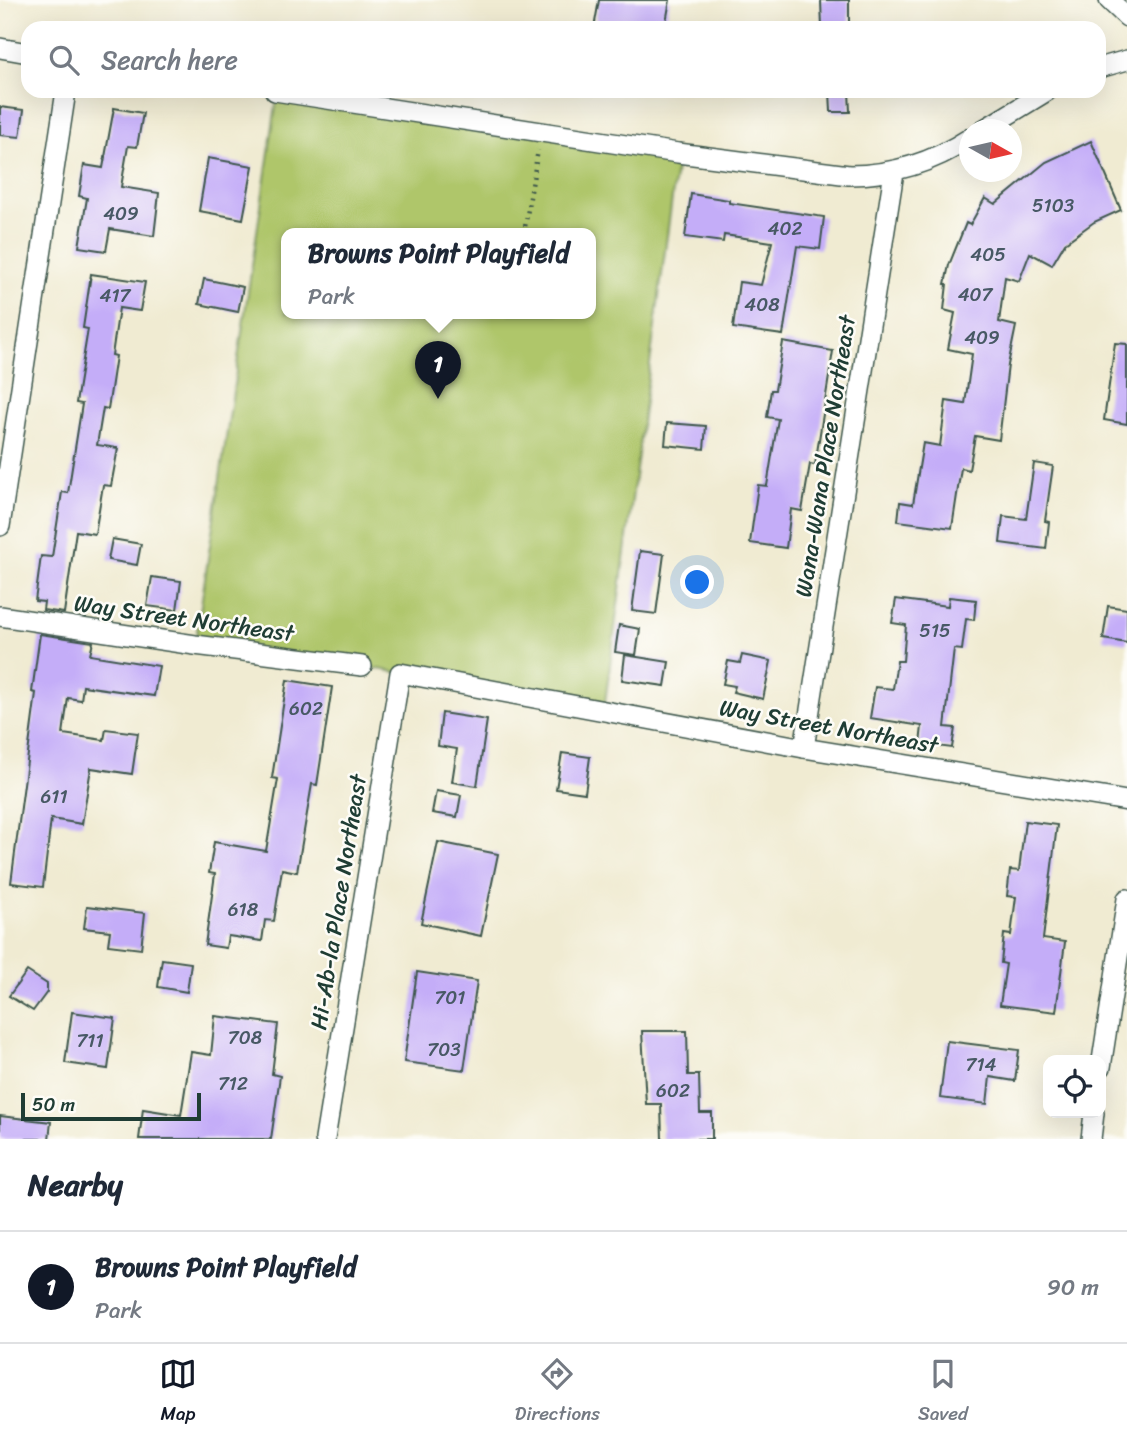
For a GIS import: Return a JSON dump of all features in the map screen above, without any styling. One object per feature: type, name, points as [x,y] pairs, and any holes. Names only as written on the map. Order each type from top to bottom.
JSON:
[{"type":"street","points":[[1109,0],[1127,17]]},
{"type":"street","points":[[0,48],[21,52]]},
{"type":"street","points":[[1106,66],[1127,60]]},
{"type":"street","points":[[0,526],[65,98]]},
{"type":"street","points":[[320,98],[678,153],[835,173],[874,175],[894,172],[929,160],[959,144]]},
{"type":"street","points":[[1001,119],[1036,98]]},
{"type":"street","name":"Wana-Wana Place Northeast","points":[[804,748],[894,172]]},
{"type":"street","name":"Way Street Northeast","points":[[0,616],[362,666]]},
{"type":"street","name":"Way Street Northeast","points":[[400,673],[804,748],[1127,801]]},
{"type":"street","name":"Hi-Ab-la Place Northeast","points":[[325,1139],[400,673]]},
{"type":"street","points":[[1103,1055],[1127,899]]},
{"type":"street","points":[[1091,1139],[1093,1118]]},
{"type":"path","points":[[525,228],[541,132]]},
{"type":"green space","points":[[277,98],[317,98],[678,153],[604,710],[362,666],[195,645]]},
{"type":"building","points":[[599,0],[670,0],[666,21],[595,21]]},
{"type":"building","points":[[821,0],[849,0],[849,21],[822,21]]},
{"type":"building","points":[[830,98],[849,98],[850,112],[831,112]]},
{"type":"building","points":[[0,107],[24,110],[20,137],[0,135]]},
{"type":"building","points":[[114,108],[143,113],[137,147],[128,146],[121,187],[159,193],[154,236],[110,229],[106,251],[79,247],[87,198],[79,196],[84,165],[103,168]]},
{"type":"building","points":[[1091,141],[1121,210],[1094,222],[1065,243],[1052,265],[1030,253],[1019,281],[1005,277],[999,322],[1016,326],[1008,365],[999,440],[975,436],[969,470],[961,468],[952,528],[898,521],[900,502],[913,504],[923,443],[940,446],[946,401],[965,404],[972,354],[948,349],[955,313],[944,310],[949,265],[966,223],[970,225],[985,198],[995,204],[1046,162]]},
{"type":"building","points":[[208,158],[253,166],[243,219],[199,211]]},
{"type":"building","points":[[691,194],[729,200],[729,203],[824,217],[820,249],[797,246],[783,335],[733,328],[739,282],[761,285],[772,242],[724,235],[723,242],[685,237]]},
{"type":"building","points":[[91,274],[145,282],[140,311],[119,308],[112,355],[116,356],[108,409],[103,408],[97,445],[118,448],[111,486],[103,485],[95,534],[76,531],[64,613],[43,610],[44,602],[35,601],[41,556],[52,557],[62,492],[68,493],[82,404],[76,403],[88,329],[83,328]]},
{"type":"building","points":[[204,279],[243,287],[238,312],[199,304]]},
{"type":"building","points":[[783,342],[833,351],[815,465],[810,464],[802,511],[791,509],[786,548],[750,543],[758,485],[767,486],[778,419],[767,417],[771,390],[775,390]]},
{"type":"building","points":[[1115,343],[1127,344],[1127,424],[1104,420]]},
{"type":"building","points":[[667,423],[706,426],[704,449],[665,445]]},
{"type":"building","points":[[1034,463],[1053,466],[1045,521],[1049,522],[1046,549],[1000,543],[1003,516],[1026,519]]},
{"type":"building","points":[[112,539],[141,544],[137,565],[108,560]]},
{"type":"building","points":[[640,551],[664,554],[656,614],[632,611]]},
{"type":"building","points":[[152,577],[181,581],[177,610],[147,606]]},
{"type":"building","points":[[949,597],[976,600],[974,620],[966,619],[962,650],[954,649],[945,727],[955,728],[952,748],[920,744],[922,726],[870,718],[875,687],[893,689],[897,661],[903,661],[906,625],[892,623],[896,599],[948,606]]},
{"type":"building","points":[[1108,606],[1127,609],[1127,643],[1103,639]]},
{"type":"building","points":[[619,625],[640,629],[636,655],[615,652]]},
{"type":"building","points":[[40,634],[93,642],[90,655],[159,666],[154,696],[83,686],[81,700],[68,698],[63,734],[104,740],[106,729],[138,733],[132,774],[91,768],[82,824],[51,819],[43,887],[11,883],[36,693],[32,692]]},
{"type":"building","points":[[625,655],[669,662],[665,686],[622,680]]},
{"type":"building","points":[[742,655],[771,661],[763,699],[733,692],[735,686],[723,684],[728,661],[740,663]]},
{"type":"building","points":[[287,680],[332,687],[317,785],[312,784],[297,872],[282,869],[274,921],[265,920],[262,941],[228,936],[226,948],[205,945],[215,874],[209,873],[214,842],[266,851],[278,779],[272,778]]},
{"type":"building","points":[[442,713],[487,720],[477,786],[452,782],[457,749],[438,746]]},
{"type":"building","points":[[562,753],[590,757],[585,793],[556,789]]},
{"type":"building","points":[[436,791],[461,795],[457,817],[432,813]]},
{"type":"building","points":[[1025,821],[1057,825],[1043,939],[1065,942],[1056,1012],[1000,1005],[1006,964],[1001,963],[1004,934],[1011,935],[1016,897],[1007,896],[1010,870],[1019,871]]},
{"type":"building","points":[[438,842],[498,854],[481,936],[421,923]]},
{"type":"building","points":[[87,906],[145,913],[141,949],[108,945],[110,931],[84,928]]},
{"type":"building","points":[[162,959],[191,963],[187,992],[158,987]]},
{"type":"building","points":[[27,971],[47,984],[47,992],[33,1011],[9,996]]},
{"type":"building","points":[[417,972],[477,981],[464,1070],[404,1062]]},
{"type":"building","points":[[72,1012],[115,1018],[108,1069],[65,1063]]},
{"type":"building","points":[[215,1016],[278,1024],[272,1074],[280,1076],[271,1139],[139,1139],[143,1109],[181,1115],[191,1052],[211,1055]]},
{"type":"building","points":[[642,1031],[687,1031],[688,1075],[699,1075],[700,1113],[712,1113],[712,1139],[662,1139],[661,1104],[646,1104]]},
{"type":"building","points":[[947,1041],[1019,1050],[1015,1081],[990,1077],[987,1104],[940,1098]]},
{"type":"building","points":[[0,1116],[51,1122],[49,1139],[0,1139]]},
{"type":"place","name":"Browns Point Playfield","points":[[438,399]]}]
